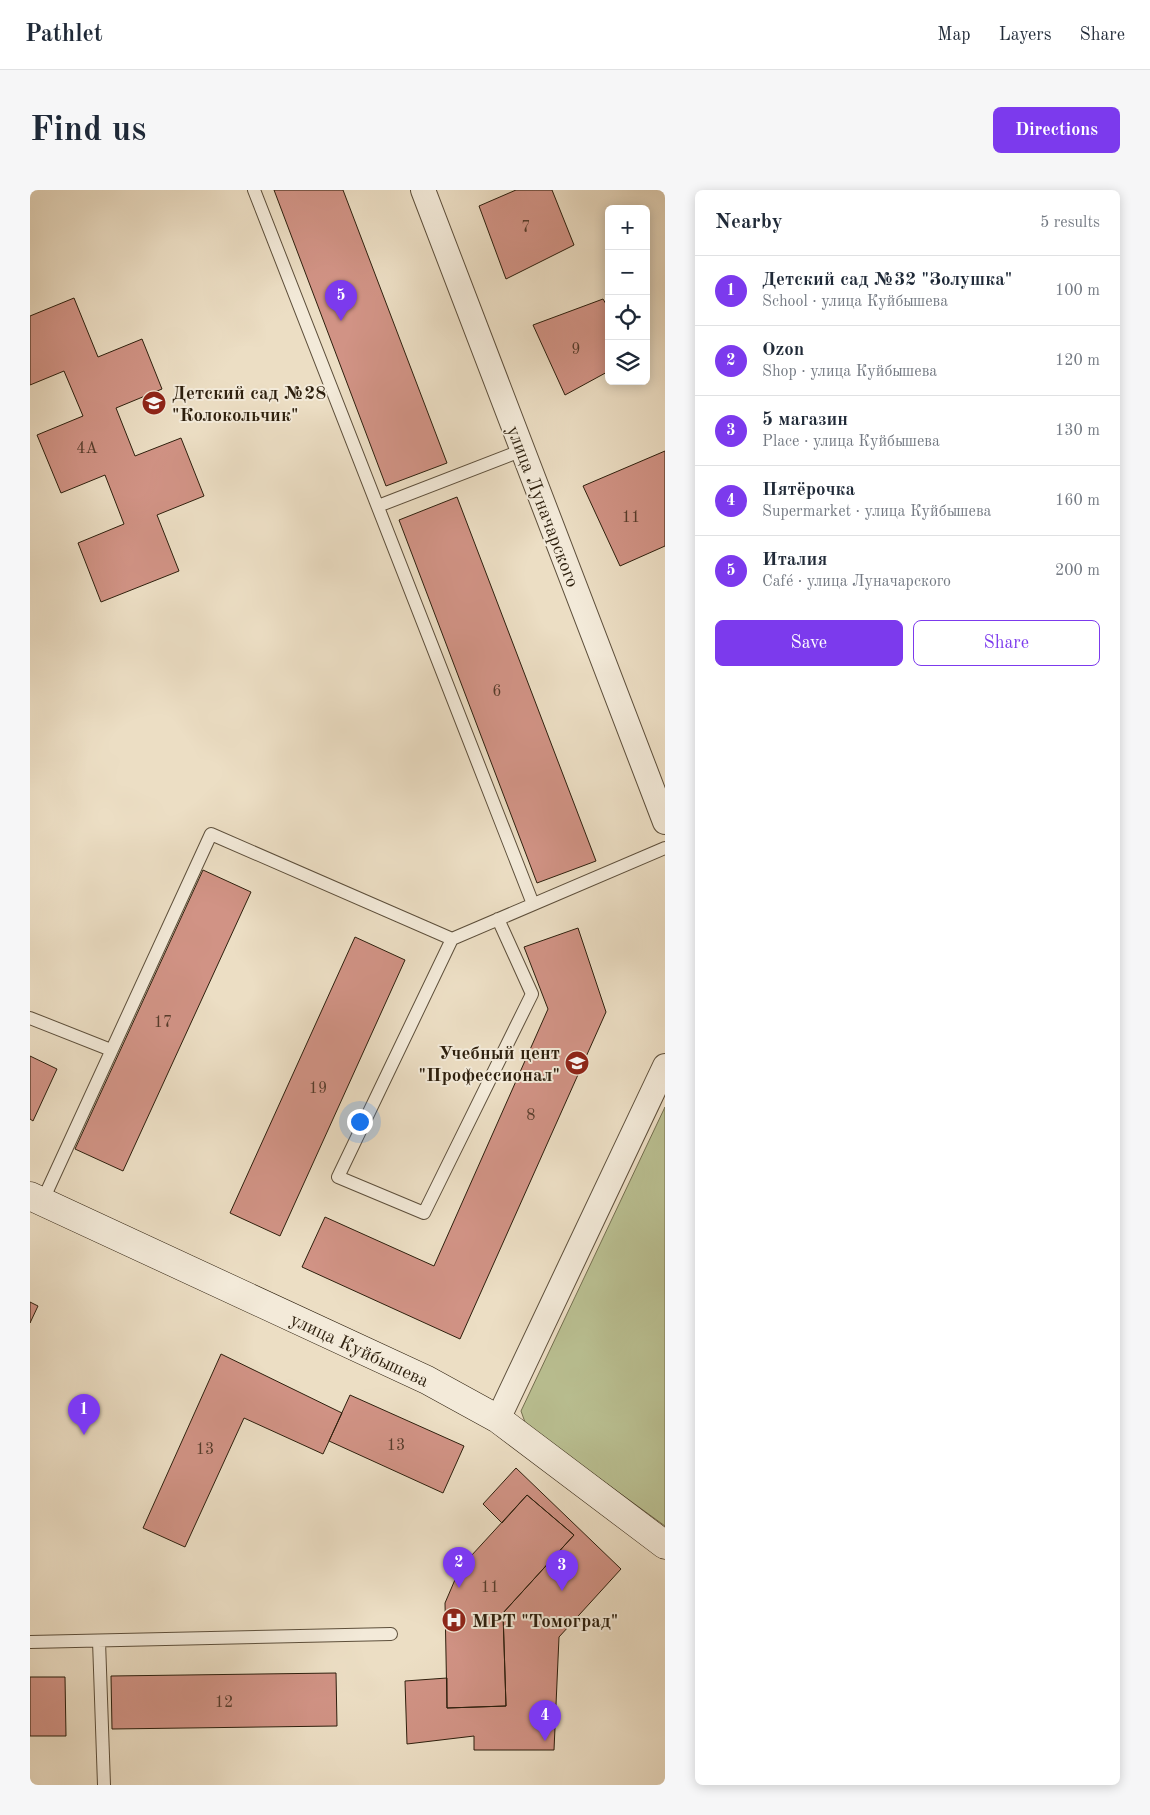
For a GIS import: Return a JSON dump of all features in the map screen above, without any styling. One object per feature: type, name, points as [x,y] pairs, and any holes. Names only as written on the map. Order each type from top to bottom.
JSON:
[{"type":"street","name":"улица Луначарского","points":[[423,190],[665,822]]},
{"type":"street","points":[[498,1419],[665,1066]]},
{"type":"street","name":"улица Куйбышева","points":[[36,1199],[427,1380],[498,1419],[665,1545]]},
{"type":"lane","points":[[254,190],[533,904]]},
{"type":"lane","points":[[378,506],[523,450]]},
{"type":"lane","points":[[36,1199],[112,1050],[211,834],[452,939]]},
{"type":"lane","points":[[498,919],[532,994],[424,1213],[338,1177],[452,939],[498,919],[533,904],[665,848]]},
{"type":"lane","points":[[30,1018],[112,1050]]},
{"type":"lane","points":[[30,1642],[391,1634]]},
{"type":"lane","points":[[99,1641],[104,1785]]},
{"type":"green space","points":[[665,1107],[665,1526],[526,1425],[521,1411]]},
{"type":"building","points":[[274,190],[343,190],[447,463],[386,486]]},
{"type":"building","points":[[516,190],[552,190],[574,245],[506,279],[479,206]]},
{"type":"building","points":[[74,298],[98,357],[142,339],[162,389],[116,408],[135,456],[181,438],[204,496],[157,515],[179,571],[101,602],[78,543],[124,524],[105,475],[61,493],[37,435],[83,416],[64,371],[30,385],[30,316]]},
{"type":"building","points":[[603,299],[605,302],[605,373],[565,395],[533,325]]},
{"type":"building","points":[[665,451],[665,546],[620,566],[583,486]]},
{"type":"building","points":[[457,497],[596,861],[537,883],[399,520]]},
{"type":"building","points":[[203,870],[251,892],[123,1171],[75,1149]]},
{"type":"building","points":[[578,928],[606,1012],[460,1339],[302,1267],[325,1217],[434,1266],[548,1009],[524,947]]},
{"type":"building","points":[[355,937],[405,960],[280,1236],[230,1213]]},
{"type":"building","points":[[30,1056],[57,1069],[33,1121],[30,1119]]},
{"type":"building","points":[[30,1302],[38,1306],[30,1323]]},
{"type":"building","points":[[221,1354],[342,1413],[323,1454],[244,1418],[185,1547],[143,1528]]},
{"type":"building","points":[[350,1395],[464,1446],[443,1493],[329,1441]]},
{"type":"building","points":[[516,1468],[621,1569],[559,1637],[554,1750],[474,1750],[474,1736],[407,1744],[405,1681],[447,1678],[447,1708],[506,1706],[503,1613],[574,1535],[527,1495],[502,1523],[483,1504]]},
{"type":"building","points":[[527,1495],[574,1535],[503,1613],[506,1706],[447,1708],[445,1603],[460,1568]]},
{"type":"building","points":[[336,1673],[337,1726],[112,1729],[111,1676]]},
{"type":"building","points":[[30,1677],[65,1677],[66,1736],[30,1736]]},
{"type":"place","name":"Италия","points":[[341,321]]},
{"type":"place","name":"Детский сад №28 \"Колокольчик\"","points":[[154,403]]},
{"type":"place","name":"Учебный цент \"Профессионал\"","points":[[577,1063]]},
{"type":"place","name":"Детский сад №32 \"Золушка\"","points":[[84,1435]]},
{"type":"place","name":"Ozon","points":[[459,1588]]},
{"type":"place","name":"5 магазин","points":[[562,1591]]},
{"type":"place","name":"МРТ \"Томоград\"","points":[[454,1620]]},
{"type":"place","name":"Пятёрочка","points":[[545,1741]]}]
